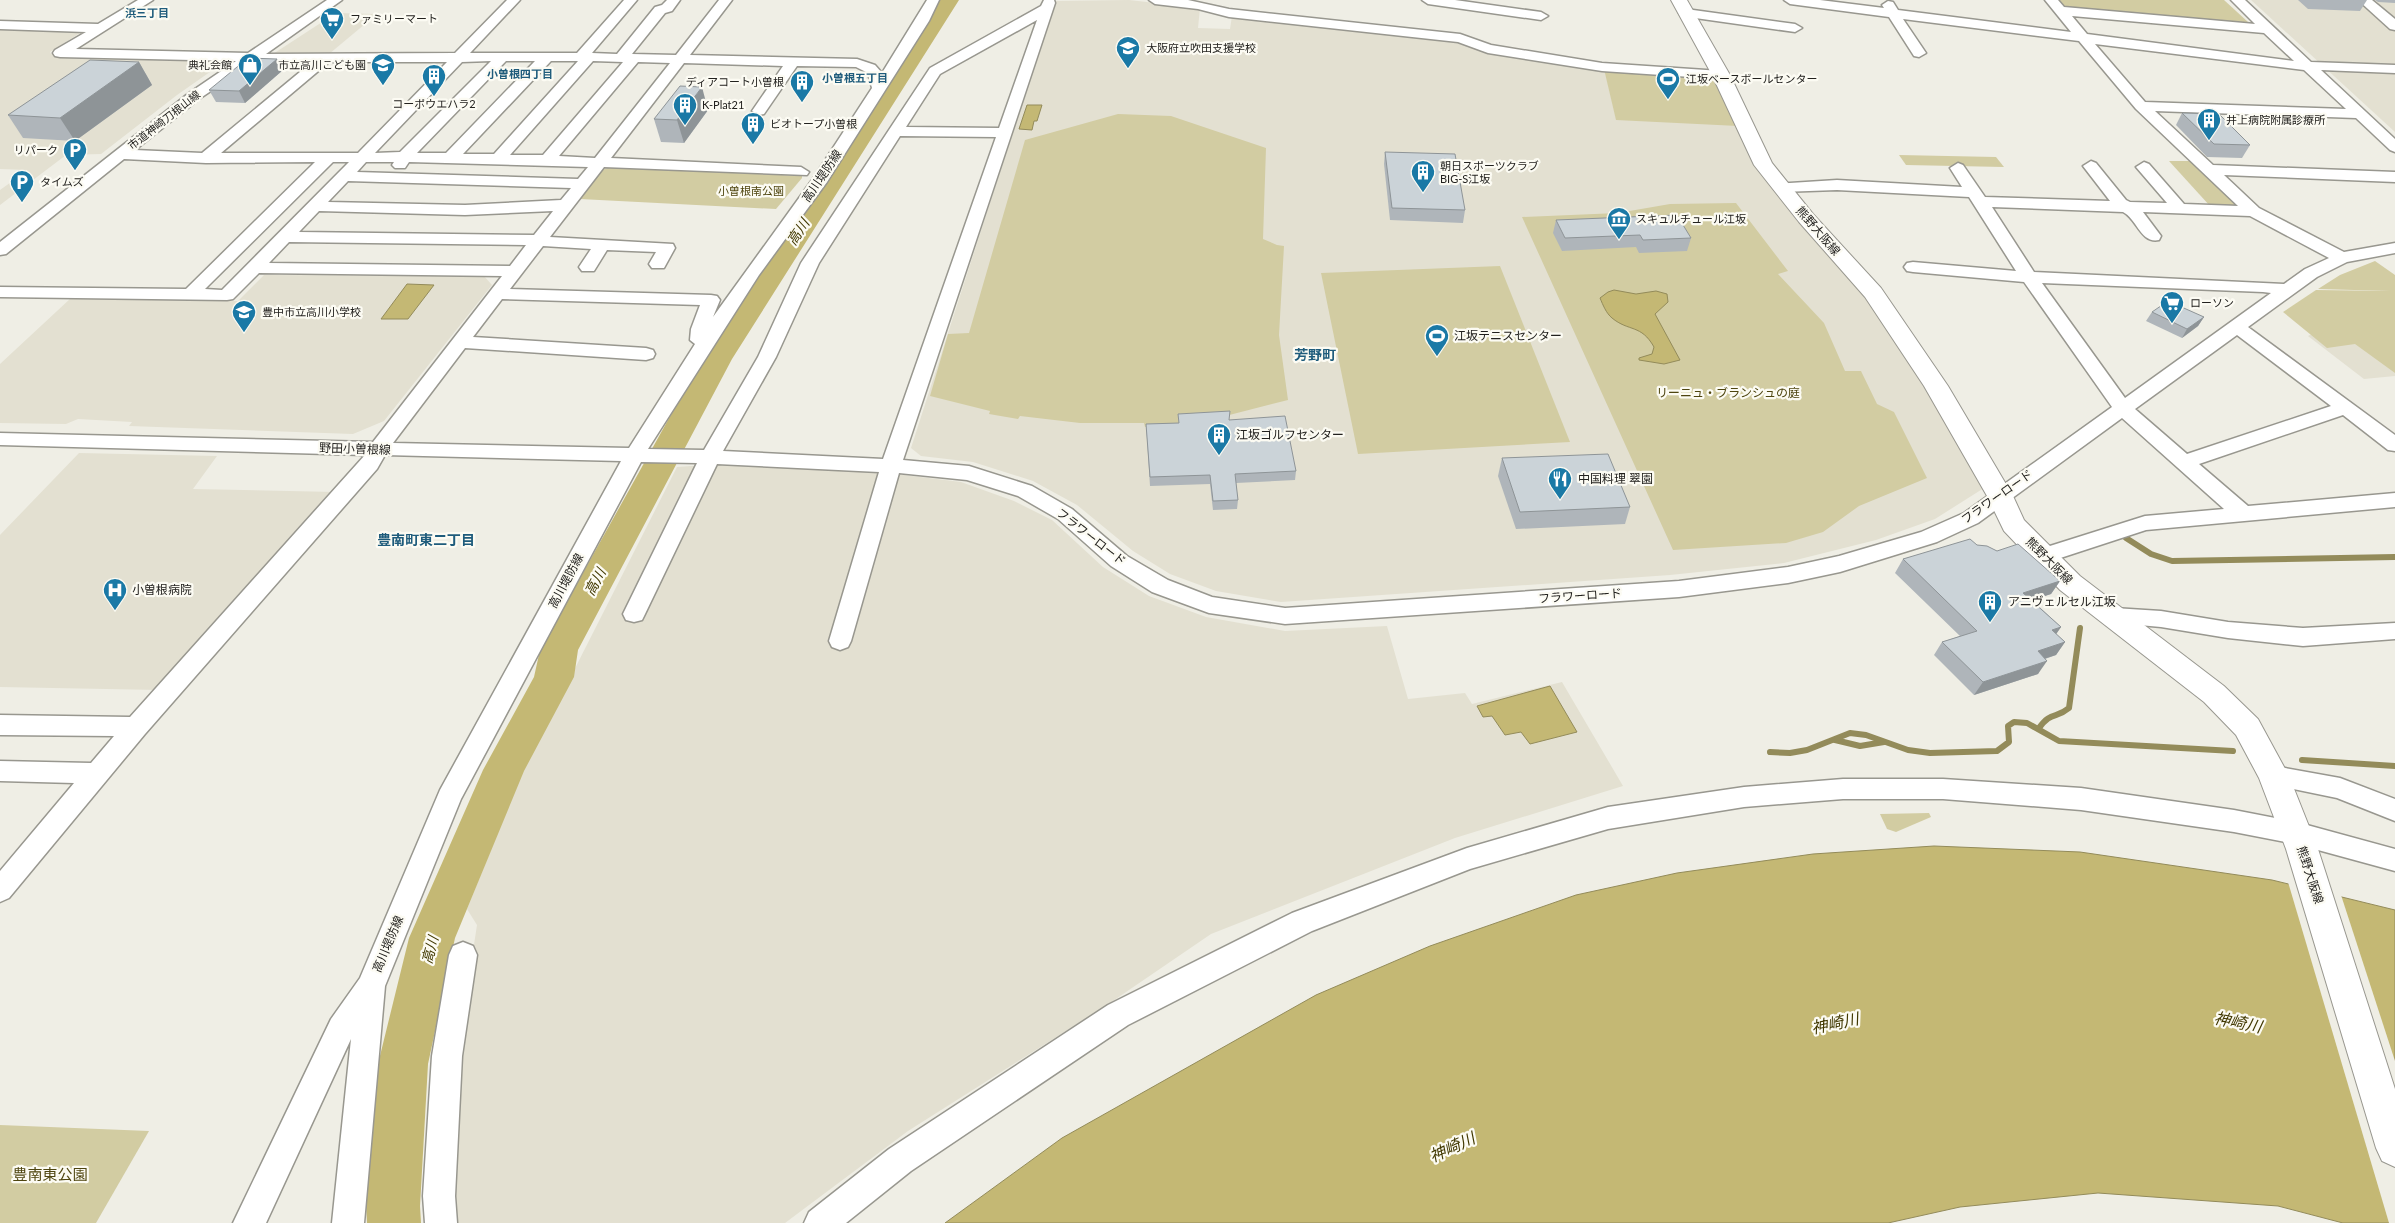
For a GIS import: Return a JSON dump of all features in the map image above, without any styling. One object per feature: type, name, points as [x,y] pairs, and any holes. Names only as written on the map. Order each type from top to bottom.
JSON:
[{"type":"main road","name":"熊野大阪線","points":[[1683,6],[1721,75],[1763,165],[1873,293],[1936,386],[2000,496],[2013,525],[2070,583],[2221,700],[2247,727],[2274,776],[2299,841],[2395,1148]]},
{"type":"street","points":[[147,0],[60,53],[325,58],[585,57],[857,63],[870,67],[876,73],[879,87]]},
{"type":"street","name":"市道神崎刀根山線","points":[[0,250],[194,96],[249,57],[336,0]]},
{"type":"street","points":[[0,292],[189,296],[227,295],[514,0]]},
{"type":"street","points":[[498,159],[631,0]]},
{"type":"street","points":[[547,160],[628,58],[660,10],[667,8],[674,0]]},
{"type":"street","points":[[4,879],[136,727],[370,464],[378,449],[495,294],[568,205],[726,0]]},
{"type":"street","name":"高川堤防線","points":[[348,1223],[371,986],[449,797],[634,456],[703,346],[752,273],[819,182],[933,0]]},
{"type":"street","points":[[1155,0],[1198,5],[1229,13],[1460,38],[1488,49],[1602,67],[1721,75]]},
{"type":"street","points":[[1428,0],[1475,3],[1541,16]]},
{"type":"street","points":[[1790,0],[2308,66],[2395,69]]},
{"type":"street","points":[[1885,0],[1919,53]]},
{"type":"street","points":[[2050,0],[2141,106],[2253,211],[2342,258]]},
{"type":"street","points":[[2238,0],[2395,147]]},
{"type":"street","points":[[2364,0],[2395,26]]},
{"type":"street","points":[[634,614],[710,457],[767,357],[810,263],[860,189],[895,131],[935,71],[1048,4]]},
{"type":"street","points":[[840,641],[891,466],[1048,4]]},
{"type":"street","points":[[1683,6],[1795,28]]},
{"type":"street","points":[[2060,11],[2269,29]]},
{"type":"street","points":[[0,25],[101,28]]},
{"type":"street","points":[[395,178],[404,157],[504,56]]},
{"type":"street","points":[[450,158],[547,57]]},
{"type":"street","points":[[206,158],[325,58]]},
{"type":"street","points":[[759,111],[793,61]]},
{"type":"street","points":[[2141,106],[2359,114]]},
{"type":"street","points":[[895,131],[1005,133]]},
{"type":"street","points":[[121,154],[206,158],[330,156],[547,160],[802,172]]},
{"type":"street","points":[[189,296],[330,156]]},
{"type":"street","points":[[2091,166],[2120,203],[2134,211],[2153,236]]},
{"type":"street","points":[[2144,167],[2180,209]]},
{"type":"street","points":[[1958,168],[2029,277],[2122,408],[2243,514]]},
{"type":"street","points":[[2210,170],[2395,177]]},
{"type":"street","points":[[342,176],[584,184]]},
{"type":"street","points":[[442,238],[490,180]]},
{"type":"street","points":[[1781,187],[1837,185],[2126,207],[2253,211]]},
{"type":"street","points":[[314,206],[466,210],[568,205]]},
{"type":"street","points":[[285,237],[539,240],[667,248],[658,264]]},
{"type":"street","points":[[588,267],[602,245]]},
{"type":"street","name":"フラワーロード","points":[[710,457],[891,466],[969,473],[1025,491],[1065,514],[1119,561],[1160,586],[1210,604],[1285,616],[1679,589],[1788,575],[1840,564],[1929,538],[1971,518],[2311,273],[2342,258],[2395,248]]},
{"type":"street","points":[[1914,266],[2029,277],[2253,286],[2286,290]]},
{"type":"street","points":[[255,268],[513,271]]},
{"type":"street","points":[[495,294],[712,300],[700,329],[699,341],[703,346]]},
{"type":"street","points":[[2237,327],[2395,445]]},
{"type":"street","points":[[459,342],[646,354]]},
{"type":"street","points":[[2185,462],[2344,408]]},
{"type":"street","name":"野田小曽根線","points":[[0,439],[710,457]]},
{"type":"street","points":[[2042,556],[2145,523],[2395,500]]},
{"type":"street","points":[[2114,616],[2161,619],[2228,630],[2303,637],[2395,631]]},
{"type":"street","points":[[0,725],[136,727]]},
{"type":"street","points":[[0,771],[98,773]]},
{"type":"street","points":[[2274,776],[2340,788],[2395,810]]},
{"type":"street","points":[[820,1223],[900,1160],[1118,1015],[1302,922],[1467,860],[1608,818],[1744,797],[1843,789],[1943,789],[2081,800],[2234,820],[2299,841],[2395,860]]},
{"type":"street","points":[[441,1223],[439,1196],[447,1056],[463,955]]},
{"type":"street","points":[[249,1223],[341,1029],[371,986]]},
{"type":"shaded area","points":[[1129,0],[1200,8],[1198,28],[1230,29],[1232,16],[1458,41],[1487,52],[1717,79],[1754,165],[1865,293],[1924,384],[1984,488],[1935,519],[1876,540],[1784,563],[1670,575],[1281,602],[1216,591],[1170,574],[1133,551],[1077,505],[1033,481],[973,462],[921,456],[911,448],[1055,1]]},
{"type":"shaded area","points":[[2251,0],[2395,0],[2395,132]]},
{"type":"shaded area","points":[[336,13],[377,14],[329,54],[273,54]]},
{"type":"shaded area","points":[[0,27],[83,31],[50,52],[51,54],[82,57],[227,60],[177,95],[101,154],[66,155],[0,205],[0,190],[28,170],[0,169]]},
{"type":"shaded area","name":"豊中市立高川小学校","points":[[264,275],[484,276],[492,285],[384,421],[353,434],[129,426],[132,422],[78,419],[66,424],[0,423],[0,364],[71,298],[238,301]]},
{"type":"shaded area","points":[[2395,293],[2395,376],[2364,379],[2308,336]]},
{"type":"shaded area","name":"小曽根病院","points":[[79,453],[217,456],[193,489],[336,492],[159,690],[0,687],[0,535]]},
{"type":"shaded area","points":[[720,464],[880,472],[961,482],[1014,501],[1052,520],[1103,567],[1149,596],[1206,617],[1285,631],[1387,626],[1408,699],[1465,693],[1472,704],[1562,682],[1623,786],[1455,838],[1211,934],[1107,1005],[908,1131],[785,1223],[452,1223],[457,1055],[477,925],[467,909],[523,771],[677,467]]},
{"type":"green space","points":[[2055,0],[2224,0],[2248,22],[2245,25],[2061,7]]},
{"type":"green space","name":"江坂ベースボールセンター","points":[[1604,69],[1711,77],[1716,79],[1738,126],[1616,120]]},
{"type":"green space","points":[[1118,114],[1171,116],[1266,148],[1263,239],[1284,246],[1279,335],[1288,400],[1206,421],[1145,427],[1144,423],[1080,423],[1020,416],[1018,419],[989,414],[990,411],[930,396],[948,334],[969,333],[1025,140]]},
{"type":"green space","points":[[1899,155],[1996,157],[2004,167],[1906,165]]},
{"type":"green space","points":[[2169,161],[2193,161],[2240,204],[2238,207],[2210,206]]},
{"type":"green space","name":"小曽根南公園","points":[[611,167],[802,176],[802,178],[776,209],[580,199],[602,170]]},
{"type":"green space","name":"リーニュ・ブランシュの庭","points":[[1736,203],[1788,271],[1778,274],[1824,323],[1845,371],[1861,371],[1877,404],[1894,412],[1927,478],[1859,506],[1823,532],[1786,543],[1673,550],[1522,217],[1618,213],[1670,204]]},
{"type":"green space","points":[[2375,261],[2395,275],[2395,373],[2355,344],[2327,348],[2283,312],[2316,290],[2390,291],[2318,289],[2340,275]]},
{"type":"green space","name":"江坂テニスセンター","points":[[1500,266],[1570,442],[1358,454],[1321,273]]},
{"type":"green space","points":[[1929,813],[1931,817],[1896,832],[1887,829],[1880,814]]},
{"type":"green space","name":"豊南東公園","points":[[0,1125],[149,1131],[96,1223],[0,1223]]},
{"type":"water","points":[[1027,105],[1042,105],[1032,130],[1019,129]]},
{"type":"water","points":[[407,284],[434,285],[408,319],[381,319]]},
{"type":"water","points":[[1614,290],[1636,294],[1656,291],[1667,294],[1668,302],[1655,314],[1680,360],[1664,364],[1639,360],[1639,358],[1652,354],[1654,347],[1639,331],[1618,322],[1608,314],[1600,298]]},
{"type":"water","points":[[1550,686],[1577,732],[1530,744],[1521,732],[1505,735],[1492,716],[1483,717],[1477,706]]},
{"type":"water","name":"神崎川","points":[[1934,846],[2080,852],[2272,880],[2395,910],[2395,1223],[2343,1223],[2278,1206],[2098,1193],[1960,1207],[1888,1223],[945,1223],[1062,1138],[1316,995],[1430,946],[1576,895],[1677,873],[1813,854]]},
{"type":"pier","points":[[2288,882],[2341,895],[2395,1061],[2395,1223],[2389,1223]]},
{"type":"building","points":[[248,58],[277,59],[239,91],[209,90]]},
{"type":"building","points":[[90,60],[139,62],[60,118],[8,115]]},
{"type":"building","points":[[680,86],[702,87],[677,120],[654,119]]},
{"type":"building","points":[[2182,113],[2219,114],[2250,145],[2214,144]]},
{"type":"building","name":"朝日スポーツクラブ BIG-S江坂","points":[[1385,152],[1455,154],[1465,210],[1392,208]]},
{"type":"building","points":[[1677,215],[1691,238],[1643,240],[1640,235],[1565,238],[1556,220]]},
{"type":"building","points":[[2168,301],[2204,317],[2187,329],[2152,312]]},
{"type":"building","name":"江坂ゴルフセンター","points":[[1230,411],[1229,420],[1285,416],[1296,471],[1235,474],[1238,500],[1213,501],[1210,475],[1150,477],[1146,424],[1179,423],[1178,414]]},
{"type":"building","name":"中国料理 翠園","points":[[1608,454],[1630,507],[1520,512],[1502,458]]},
{"type":"building","name":"アニヴェルセル江坂","points":[[1970,539],[1977,545],[1987,546],[1997,551],[2018,544],[2060,581],[2023,593],[2061,627],[2052,630],[2065,642],[2038,651],[2047,661],[1983,682],[1942,642],[1977,631],[1903,559]]},
{"type":"waterway","name":"高川","points":[[394,1223],[393,1206],[403,1064],[432,938],[504,770],[554,677],[559,650],[717,359],[948,0]]},
{"type":"waterway","points":[[2126,538],[2151,554],[2172,561],[2395,557]]},
{"type":"waterway","points":[[2039,728],[2047,719],[2069,708],[2080,628]]},
{"type":"waterway","points":[[1770,752],[1790,753],[1807,750],[1850,733],[1866,735],[1908,750],[1930,753],[1997,751],[2009,742],[2008,726],[2014,722],[2027,723],[2059,741],[2233,751]]},
{"type":"waterway","points":[[1835,740],[1860,746],[1884,742]]},
{"type":"waterway","points":[[2302,760],[2395,766]]},
{"type":"place","name":"ファミリーマート","points":[[332,40]]},
{"type":"place","name":"大阪府立吹田支援学校","points":[[1128,69]]},
{"type":"place","name":"典礼会館","points":[[250,86]]},
{"type":"place","name":"市立高川こども園","points":[[383,86]]},
{"type":"place","name":"コーポウエハラ2","points":[[434,97]]},
{"type":"place","name":"江坂ベースボールセンター","points":[[1668,100]]},
{"type":"place","name":"ディアコート小曽根","points":[[802,103]]},
{"type":"place","name":"K-Plat21","points":[[685,126]]},
{"type":"place","name":"井上病院附属診療所","points":[[2209,141]]},
{"type":"place","name":"ビオトープ小曽根","points":[[753,145]]},
{"type":"place","name":"リパーク","points":[[75,171]]},
{"type":"place","name":"朝日スポーツクラブ BIG-S江坂","points":[[1423,193]]},
{"type":"place","name":"タイムズ","points":[[22,203]]},
{"type":"place","name":"スキュルチュール江坂","points":[[1619,240]]},
{"type":"place","name":"ローソン","points":[[2172,324]]},
{"type":"place","name":"豊中市立高川小学校","points":[[244,333]]},
{"type":"place","name":"江坂テニスセンター","points":[[1437,357]]},
{"type":"place","name":"江坂ゴルフセンター","points":[[1219,456]]},
{"type":"place","name":"中国料理 翠園","points":[[1560,500]]},
{"type":"place","name":"小曽根病院","points":[[115,611]]},
{"type":"place","name":"アニヴェルセル江坂","points":[[1990,623]]},
{"type":"district","name":"浜三丁目","points":[[147,13]]},
{"type":"district","name":"小曽根四丁目","points":[[520,74]]},
{"type":"district","name":"小曽根五丁目","points":[[855,78]]},
{"type":"district","name":"芳野町","points":[[1315,355]]},
{"type":"district","name":"豊南町東二丁目","points":[[426,540]]}]
